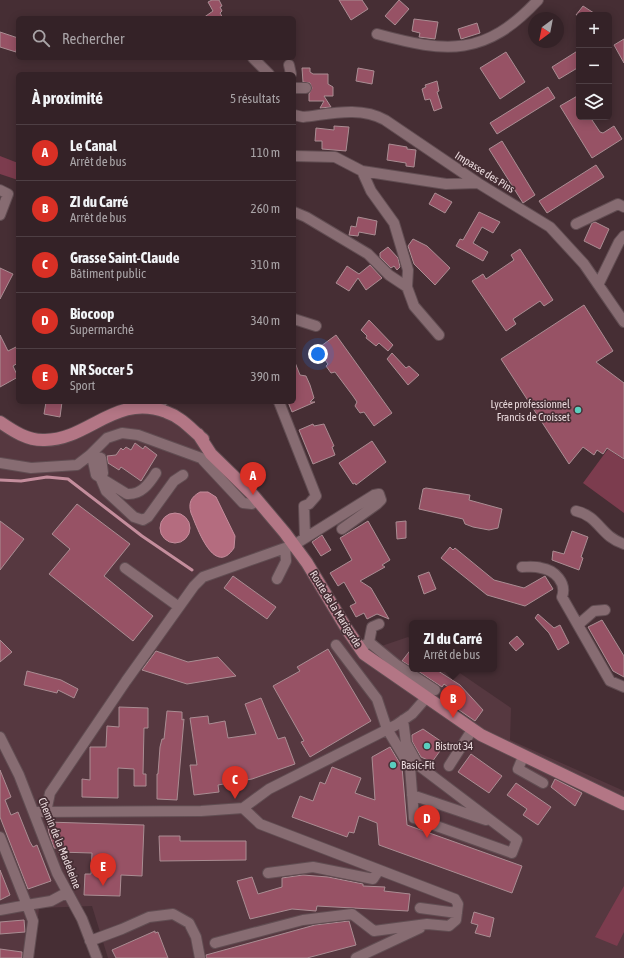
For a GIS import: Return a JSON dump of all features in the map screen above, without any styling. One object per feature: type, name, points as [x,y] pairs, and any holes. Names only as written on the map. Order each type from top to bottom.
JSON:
[{"type":"main road","name":"Route de la Marigarde","points":[[0,422],[19,434],[44,440],[69,435],[120,411],[161,406],[185,422],[198,434],[211,454],[257,499],[289,546],[365,646],[372,661],[430,694],[472,730],[523,757],[624,804]]},
{"type":"street","points":[[377,34],[417,45],[450,48],[463,47],[511,26],[538,0]]},
{"type":"street","points":[[255,60],[267,72]]},
{"type":"street","points":[[296,88],[306,88]]},
{"type":"street","name":"Impasse des Pins","points":[[296,115],[303,117],[348,112],[374,114],[478,183],[550,227],[573,250],[599,283],[624,322]]},
{"type":"street","points":[[296,156],[335,157],[362,171],[446,184],[478,183]]},
{"type":"street","points":[[362,171],[371,191],[394,222],[408,270],[407,287],[414,306],[439,335]]},
{"type":"street","points":[[0,190],[8,194],[0,214]]},
{"type":"street","points":[[576,224],[618,204],[624,207]]},
{"type":"street","points":[[296,213],[306,217],[368,254],[390,275],[407,287]]},
{"type":"street","points":[[599,283],[619,242],[624,236]]},
{"type":"street","points":[[296,320],[316,326]]},
{"type":"street","points":[[280,404],[316,496],[309,504],[304,506],[305,537]]},
{"type":"street","points":[[0,463],[31,468],[77,465],[95,453],[107,438],[122,433],[138,435],[202,458],[243,503],[252,504],[257,499]]},
{"type":"street","points":[[95,453],[101,458],[103,473],[101,479],[106,491],[134,517],[143,520],[148,517],[174,481],[182,475]]},
{"type":"street","points":[[101,479],[127,494],[132,495],[139,493],[150,482],[156,473]]},
{"type":"street","points":[[46,812],[50,793],[133,671],[194,586],[203,577],[289,546],[374,495],[379,494],[381,500],[377,504],[342,529]]},
{"type":"street","points":[[576,511],[593,518],[610,538],[624,544]]},
{"type":"street","points":[[277,579],[286,561],[289,546]]},
{"type":"street","points":[[522,567],[542,568],[562,581],[564,590],[562,597],[579,624],[610,681],[624,687]]},
{"type":"street","points":[[125,568],[179,607]]},
{"type":"street","points":[[579,624],[594,611],[605,610]]},
{"type":"street","points":[[365,646],[372,627],[379,624]]},
{"type":"street","points":[[336,645],[377,698],[387,729],[410,767],[414,818],[512,853],[517,840],[418,765],[406,743],[404,720]]},
{"type":"street","points":[[34,812],[201,811],[243,808],[269,789],[404,720],[416,711],[430,694]]},
{"type":"street","points":[[449,766],[472,730]]},
{"type":"street","name":"Chemin de la Madeleine","points":[[0,737],[19,775],[57,873],[66,893],[82,918],[97,958]]},
{"type":"street","points":[[523,757],[518,769],[542,783]]},
{"type":"street","points":[[410,771],[432,777]]},
{"type":"street","points":[[412,795],[485,819],[516,843]]},
{"type":"street","points":[[215,943],[303,920],[352,914],[374,931],[427,924],[449,926],[454,923],[457,913],[458,904],[455,898],[260,824],[243,808]]},
{"type":"street","points":[[0,837],[33,921],[28,958]]},
{"type":"street","points":[[268,873],[313,867],[373,879],[379,870]]},
{"type":"street","points":[[0,910],[51,901],[66,893]]},
{"type":"street","points":[[420,908],[457,913]]},
{"type":"street","points":[[90,941],[149,917],[173,914],[189,923],[196,937],[200,958]]},
{"type":"street","points":[[356,958],[427,924]]},
{"type":"shaded area","points":[[0,156],[16,162],[16,179],[0,174]]},
{"type":"shaded area","points":[[142,408],[192,424],[281,533],[364,652],[408,637],[409,672],[458,672],[511,708],[510,740],[624,791],[624,958],[108,958],[92,906],[39,908],[34,958],[0,958],[0,421],[42,439]]},
{"type":"shaded area","points":[[608,449],[624,460],[624,513],[583,483]]},
{"type":"shaded area","points":[[200,492],[208,492],[216,497],[235,536],[234,548],[227,556],[220,557],[213,554],[207,547],[197,529],[191,513],[190,503],[192,498]]},
{"type":"shaded area","points":[[175,513],[186,517],[190,528],[186,539],[175,543],[164,539],[160,528],[164,517]]},
{"type":"shaded area","points":[[624,886],[624,932],[617,946],[595,937]]},
{"type":"building","points":[[212,0],[219,0],[222,6],[220,7],[222,16],[206,16],[213,11],[208,2]]},
{"type":"building","points":[[339,0],[362,0],[368,9],[351,20]]},
{"type":"building","points":[[399,0],[409,9],[395,25],[385,16]]},
{"type":"building","points":[[583,6],[592,12],[578,12]]},
{"type":"building","points":[[414,19],[438,22],[435,39],[419,37],[420,33],[412,31]]},
{"type":"building","points":[[477,23],[480,33],[461,39],[458,29]]},
{"type":"building","points":[[0,32],[16,37],[16,52],[0,47]]},
{"type":"building","points":[[624,39],[624,63],[614,45]]},
{"type":"building","points":[[506,52],[525,82],[500,99],[480,68]]},
{"type":"building","points":[[576,52],[576,69],[559,79],[552,67]]},
{"type":"building","points":[[302,68],[310,68],[310,72],[313,74],[328,74],[328,84],[333,87],[333,96],[324,96],[331,107],[320,108],[324,101],[309,101],[309,94],[312,88],[310,83],[303,82]]},
{"type":"building","points":[[358,68],[374,71],[372,84],[356,81]]},
{"type":"building","points":[[437,81],[439,91],[437,92],[442,108],[434,111],[430,99],[425,100],[422,89],[426,87],[425,85]]},
{"type":"building","points":[[548,87],[555,98],[497,134],[490,123]]},
{"type":"building","points":[[576,97],[576,120],[592,120],[600,132],[603,133],[614,126],[622,139],[592,158],[560,106]]},
{"type":"building","points":[[334,126],[349,127],[346,151],[322,149],[322,141],[315,141],[316,128],[334,130]]},
{"type":"building","points":[[502,141],[535,195],[523,203],[489,149]]},
{"type":"building","points":[[389,144],[416,150],[414,167],[406,166],[406,163],[387,160]]},
{"type":"building","points":[[596,165],[604,177],[547,213],[539,201]]},
{"type":"building","points":[[435,193],[452,202],[445,213],[429,204]]},
{"type":"building","points":[[479,212],[500,222],[493,233],[482,227],[473,243],[488,252],[483,261],[456,246],[460,239],[463,240]]},
{"type":"building","points":[[358,217],[377,221],[375,235],[359,232],[358,236],[349,235],[351,226],[356,227]]},
{"type":"building","points":[[595,222],[609,229],[600,249],[584,241],[592,223]]},
{"type":"building","points":[[413,239],[427,246],[450,268],[435,285],[414,264],[408,246]]},
{"type":"building","points":[[388,247],[398,258],[400,267],[397,270],[394,266],[391,268],[380,257],[380,253]]},
{"type":"building","points":[[520,249],[553,300],[544,306],[540,301],[513,319],[516,324],[506,331],[472,281],[483,274],[486,279],[514,260],[511,255]]},
{"type":"building","points":[[370,265],[382,278],[366,290],[358,278],[349,291],[336,283],[347,266],[359,274]]},
{"type":"building","points":[[0,268],[13,274],[0,299]]},
{"type":"building","name":"Lycée professionnel Francis de Croisset","points":[[584,305],[613,351],[596,362],[624,383],[624,459],[607,448],[603,454],[597,450],[594,455],[583,447],[569,464],[501,359]]},
{"type":"building","points":[[369,320],[393,345],[388,351],[379,343],[376,346],[366,338],[367,336],[361,330]]},
{"type":"building","points":[[0,335],[8,351],[16,347],[16,364],[13,366],[16,373],[16,378],[0,387]]},
{"type":"building","points":[[336,335],[392,413],[374,426],[364,412],[360,413],[355,406],[357,402],[353,396],[335,372],[331,373],[326,366],[328,364],[317,349]]},
{"type":"building","points":[[392,353],[406,368],[409,366],[419,375],[408,385],[387,359]]},
{"type":"building","points":[[296,365],[300,375],[306,376],[310,385],[314,398],[310,402],[315,402],[292,412],[289,404],[296,404]]},
{"type":"building","points":[[46,404],[62,404],[60,417],[44,414]]},
{"type":"building","points":[[313,424],[314,426],[324,424],[334,446],[332,447],[335,455],[313,464],[299,430]]},
{"type":"building","points":[[372,441],[386,462],[356,485],[355,483],[353,484],[339,463]]},
{"type":"building","points":[[135,443],[143,449],[145,446],[157,455],[141,481],[121,467],[119,470],[108,463],[107,456],[116,455],[121,448],[123,450],[126,447],[131,450]]},
{"type":"building","points":[[426,488],[470,495],[469,500],[502,509],[498,528],[489,530],[473,527],[465,524],[463,519],[419,509],[423,489]]},
{"type":"building","points":[[77,504],[130,544],[104,576],[153,616],[133,641],[49,574],[70,549],[52,534]]},
{"type":"building","points":[[0,521],[24,539],[0,570]]},
{"type":"building","points":[[368,521],[390,560],[382,565],[385,567],[360,581],[371,588],[389,619],[377,614],[367,619],[364,613],[356,617],[350,606],[356,603],[344,582],[338,586],[330,573],[352,560],[340,538]]},
{"type":"building","points":[[406,521],[406,538],[397,539],[396,522]]},
{"type":"building","points":[[572,531],[588,537],[581,557],[583,558],[579,570],[552,560],[553,551],[564,554]]},
{"type":"building","points":[[322,535],[331,550],[321,556],[312,542]]},
{"type":"building","points":[[450,547],[453,550],[455,548],[494,580],[524,588],[545,576],[553,589],[525,606],[487,595],[441,558]]},
{"type":"building","points":[[429,572],[436,589],[424,594],[418,576]]},
{"type":"building","points":[[233,576],[276,607],[267,619],[224,588]]},
{"type":"building","points":[[538,614],[554,628],[560,625],[569,643],[558,650],[549,633],[535,618]]},
{"type":"building","points":[[602,620],[624,656],[624,677],[613,671],[588,627]]},
{"type":"building","points":[[517,636],[524,644],[516,651],[509,643]]},
{"type":"building","points":[[0,640],[12,652],[0,662]]},
{"type":"building","points":[[328,649],[371,721],[310,757],[301,742],[304,741],[273,686],[300,671],[297,667]]},
{"type":"building","points":[[156,651],[188,662],[218,657],[236,676],[187,684],[142,670]]},
{"type":"building","points":[[409,652],[409,665],[402,661]]},
{"type":"building","points":[[27,671],[61,680],[78,689],[74,698],[58,690],[57,693],[24,685]]},
{"type":"building","points":[[420,672],[440,672],[460,685],[483,710],[475,721],[452,705],[459,695],[444,684],[442,687]]},
{"type":"building","points":[[261,698],[278,739],[285,737],[295,764],[252,779],[218,785],[219,792],[194,795],[190,765],[197,765],[190,718],[208,716],[209,724],[225,721],[228,738],[256,734],[245,704]]},
{"type":"building","points":[[119,707],[148,708],[148,728],[144,728],[143,774],[146,774],[146,786],[134,786],[134,769],[118,768],[118,798],[82,797],[82,779],[90,780],[90,747],[106,747],[107,726],[119,727]]},
{"type":"building","points":[[167,711],[182,712],[182,720],[184,719],[177,800],[157,799],[157,774],[160,747],[162,739],[164,739]]},
{"type":"building","points":[[423,729],[445,744],[432,762],[421,757],[412,741],[412,735]]},
{"type":"building","points":[[390,747],[402,767],[407,825],[522,866],[512,893],[379,845],[377,823],[359,816],[354,833],[349,832],[347,837],[292,817],[300,796],[313,801],[320,782],[325,784],[332,767],[361,778],[355,793],[375,800],[372,757]]},
{"type":"building","points":[[471,754],[502,776],[489,793],[458,772]]},
{"type":"building","points":[[0,770],[11,797],[5,800],[11,815],[18,812],[30,842],[33,847],[37,845],[51,881],[28,889],[0,817]]},
{"type":"building","points":[[555,779],[582,793],[575,806],[551,787]]},
{"type":"building","points":[[516,783],[551,807],[538,825],[523,815],[527,809],[507,795]]},
{"type":"building","points":[[47,822],[144,825],[142,876],[121,875],[120,896],[84,895],[85,874],[91,874],[92,853],[58,852],[58,848],[54,848]]},
{"type":"building","points":[[159,836],[180,836],[180,841],[246,841],[246,860],[160,861]]},
{"type":"building","points":[[0,870],[10,895],[0,900]]},
{"type":"building","points":[[303,875],[328,877],[363,884],[363,886],[385,887],[384,891],[410,894],[408,911],[317,906],[316,911],[292,909],[250,919],[237,881],[252,877],[258,894],[282,887],[282,878]]},
{"type":"building","points":[[474,912],[494,918],[490,937],[475,933],[478,925],[471,923]]},
{"type":"building","points":[[24,920],[25,932],[0,934],[0,922]]},
{"type":"building","points":[[349,921],[356,945],[307,958],[206,958],[206,955],[315,925]]},
{"type":"building","points":[[155,931],[155,933],[158,932],[168,958],[116,958],[112,950]]},
{"type":"building","points":[[0,949],[22,952],[22,958],[0,958]]},
{"type":"waterway","points":[[0,480],[21,481],[47,477],[68,479],[142,536],[192,570]]},
{"type":"place","name":"Lycée professionnel Francis de Croisset","points":[[578,410]]},
{"type":"place","name":"Le Canal","points":[[253,495]]},
{"type":"place","name":"ZI du Carré","points":[[453,718]]},
{"type":"place","name":"Bistrot 34","points":[[427,746]]},
{"type":"place","name":"Basic-Fit","points":[[393,765]]},
{"type":"place","name":"Grasse Saint-Claude","points":[[235,799]]},
{"type":"place","name":"Biocoop","points":[[427,838]]},
{"type":"place","name":"NR Soccer 5","points":[[103,886]]}]
